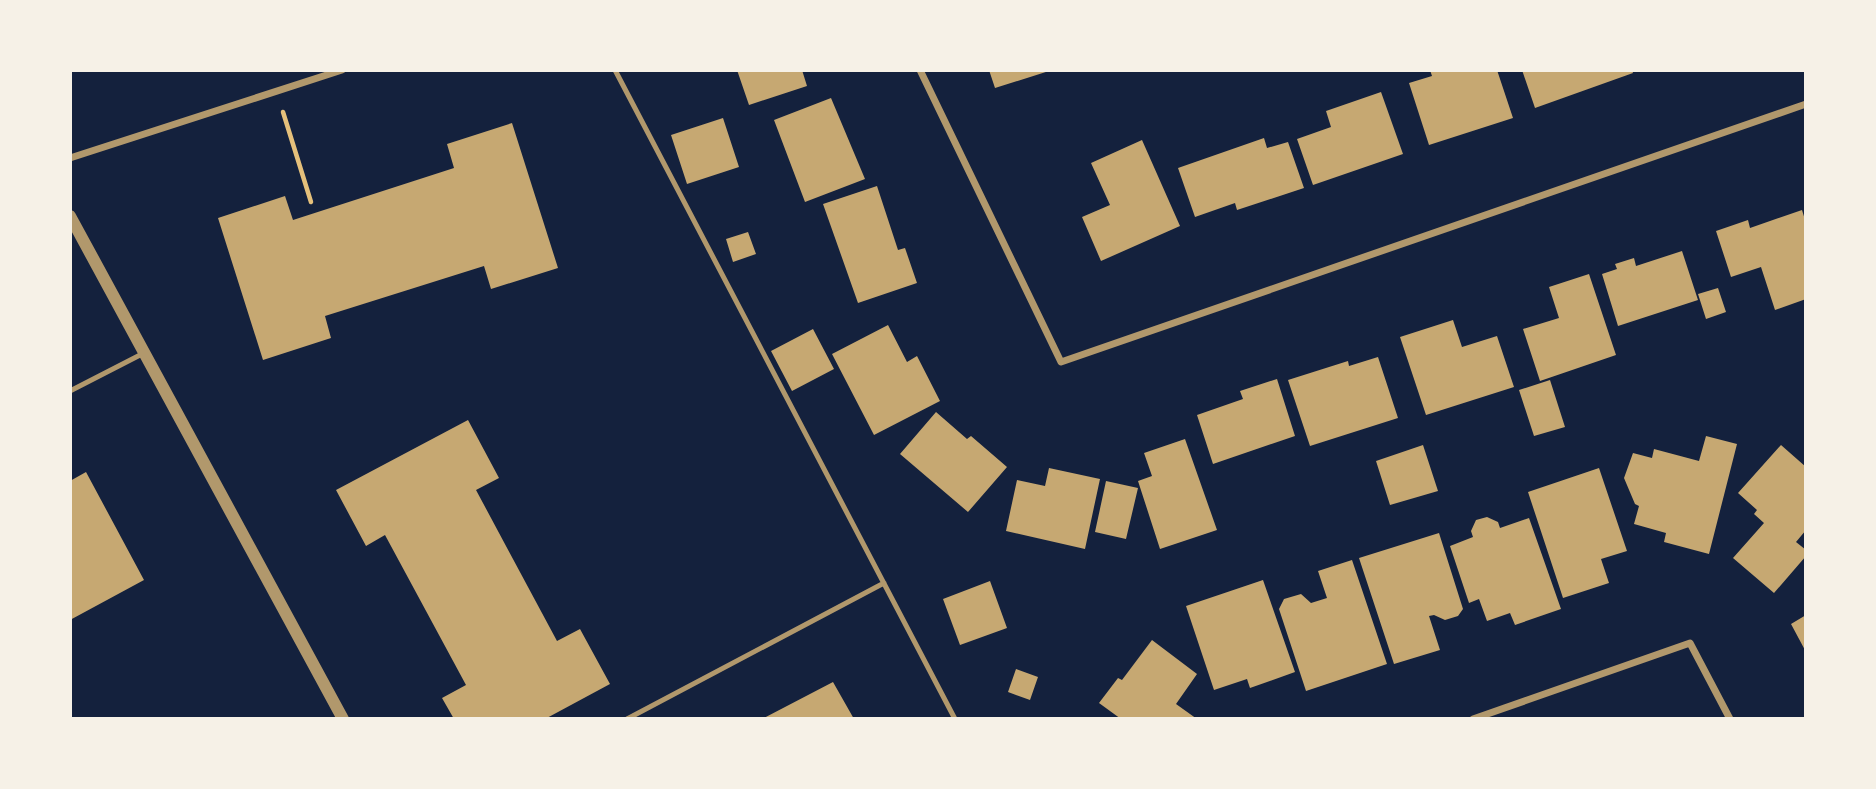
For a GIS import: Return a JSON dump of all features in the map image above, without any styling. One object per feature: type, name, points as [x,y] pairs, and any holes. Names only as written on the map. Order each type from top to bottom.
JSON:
[{"type":"street","points":[[70,158],[342,70]]},
{"type":"street","points":[[920,70],[1061,362],[1806,104]]},
{"type":"street","points":[[70,216],[344,719]]},
{"type":"street","points":[[1473,719],[1690,643],[1730,719]]},
{"type":"lane","points":[[615,70],[956,719]]},
{"type":"lane","points":[[70,391],[144,353]]},
{"type":"lane","points":[[627,719],[884,583]]},
{"type":"path","points":[[281,90],[284,121],[311,202]]},
{"type":"building","points":[[737,70],[802,70],[807,86],[749,105]]},
{"type":"building","points":[[989,70],[1049,70],[1049,71],[995,88]]},
{"type":"building","points":[[1430,70],[1497,70],[1513,118],[1429,145],[1409,83],[1432,76]]},
{"type":"building","points":[[1522,70],[1632,70],[1633,73],[1535,108]]},
{"type":"building","points":[[1381,92],[1403,154],[1313,185],[1297,139],[1331,127],[1326,111]]},
{"type":"building","points":[[831,98],[865,179],[805,202],[774,120]]},
{"type":"building","points":[[723,118],[739,167],[687,184],[671,135]]},
{"type":"building","points":[[512,123],[558,268],[491,289],[484,266],[325,316],[331,338],[263,360],[218,218],[285,196],[293,220],[454,168],[447,144]]},
{"type":"building","points":[[1264,138],[1267,148],[1288,142],[1304,188],[1237,210],[1235,203],[1195,217],[1178,168]]},
{"type":"building","points":[[1142,140],[1180,226],[1101,261],[1082,217],[1110,205],[1091,163]]},
{"type":"building","points":[[877,186],[898,250],[905,248],[917,283],[858,303],[823,204]]},
{"type":"building","points":[[1802,210],[1806,223],[1806,299],[1775,310],[1761,267],[1731,277],[1716,231],[1748,220],[1750,228]]},
{"type":"building","points":[[748,232],[756,254],[733,262],[726,239]]},
{"type":"building","points":[[1682,251],[1698,300],[1618,326],[1602,274],[1617,269],[1615,264],[1634,258],[1636,266]]},
{"type":"building","points":[[1589,274],[1616,355],[1540,381],[1523,329],[1559,318],[1549,287]]},
{"type":"building","points":[[1718,288],[1726,312],[1706,319],[1698,294]]},
{"type":"building","points":[[1453,320],[1462,347],[1497,336],[1514,387],[1426,415],[1400,337]]},
{"type":"building","points":[[888,325],[907,362],[917,356],[940,401],[874,435],[832,354]]},
{"type":"building","points":[[813,329],[834,369],[792,391],[771,351]]},
{"type":"building","points":[[1378,357],[1398,418],[1310,446],[1288,380],[1348,361],[1349,366]]},
{"type":"building","points":[[1277,379],[1295,436],[1213,464],[1197,415],[1243,399],[1240,391]]},
{"type":"building","points":[[1550,380],[1565,427],[1534,436],[1519,390]]},
{"type":"building","points":[[936,412],[967,439],[971,436],[1007,467],[968,512],[900,454]]},
{"type":"building","points":[[468,420],[499,478],[476,490],[557,641],[580,629],[610,684],[545,719],[454,719],[442,698],[466,685],[385,535],[366,546],[336,490]]},
{"type":"building","points":[[1706,436],[1737,444],[1709,554],[1664,542],[1666,533],[1634,524],[1639,506],[1635,504],[1624,478],[1633,453],[1652,458],[1654,449],[1699,461]]},
{"type":"building","points":[[1185,439],[1217,530],[1160,549],[1138,481],[1152,476],[1144,453]]},
{"type":"building","points":[[1423,445],[1438,491],[1390,505],[1376,461]]},
{"type":"building","points":[[1781,445],[1806,467],[1806,530],[1796,542],[1806,550],[1806,556],[1774,593],[1733,558],[1764,523],[1754,514],[1757,510],[1738,493]]},
{"type":"building","points":[[1049,468],[1100,479],[1085,549],[1006,531],[1017,480],[1045,486]]},
{"type":"building","points":[[1599,468],[1627,551],[1601,559],[1609,583],[1563,598],[1528,492]]},
{"type":"building","points":[[86,472],[144,580],[70,620],[70,481]]},
{"type":"building","points":[[1106,481],[1138,488],[1126,539],[1095,532]]},
{"type":"building","points":[[1487,517],[1498,522],[1500,528],[1529,518],[1561,609],[1515,625],[1510,613],[1487,621],[1479,599],[1469,603],[1450,546],[1473,537],[1471,531],[1476,520]]},
{"type":"building","points":[[1439,533],[1463,609],[1458,616],[1445,620],[1434,615],[1429,616],[1440,650],[1394,664],[1359,558]]},
{"type":"building","points":[[1352,560],[1387,664],[1306,691],[1279,609],[1284,599],[1301,594],[1311,603],[1327,598],[1318,571]]},
{"type":"building","points":[[1263,580],[1295,672],[1250,688],[1247,679],[1214,690],[1186,606]]},
{"type":"building","points":[[990,581],[1007,628],[960,645],[943,599]]},
{"type":"building","points":[[1806,615],[1806,652],[1791,624]]},
{"type":"building","points":[[1152,640],[1197,674],[1176,704],[1197,719],[1121,719],[1099,703],[1118,678],[1122,680]]},
{"type":"building","points":[[1016,669],[1038,677],[1030,700],[1008,692]]},
{"type":"building","points":[[833,682],[854,719],[762,719]]}]
